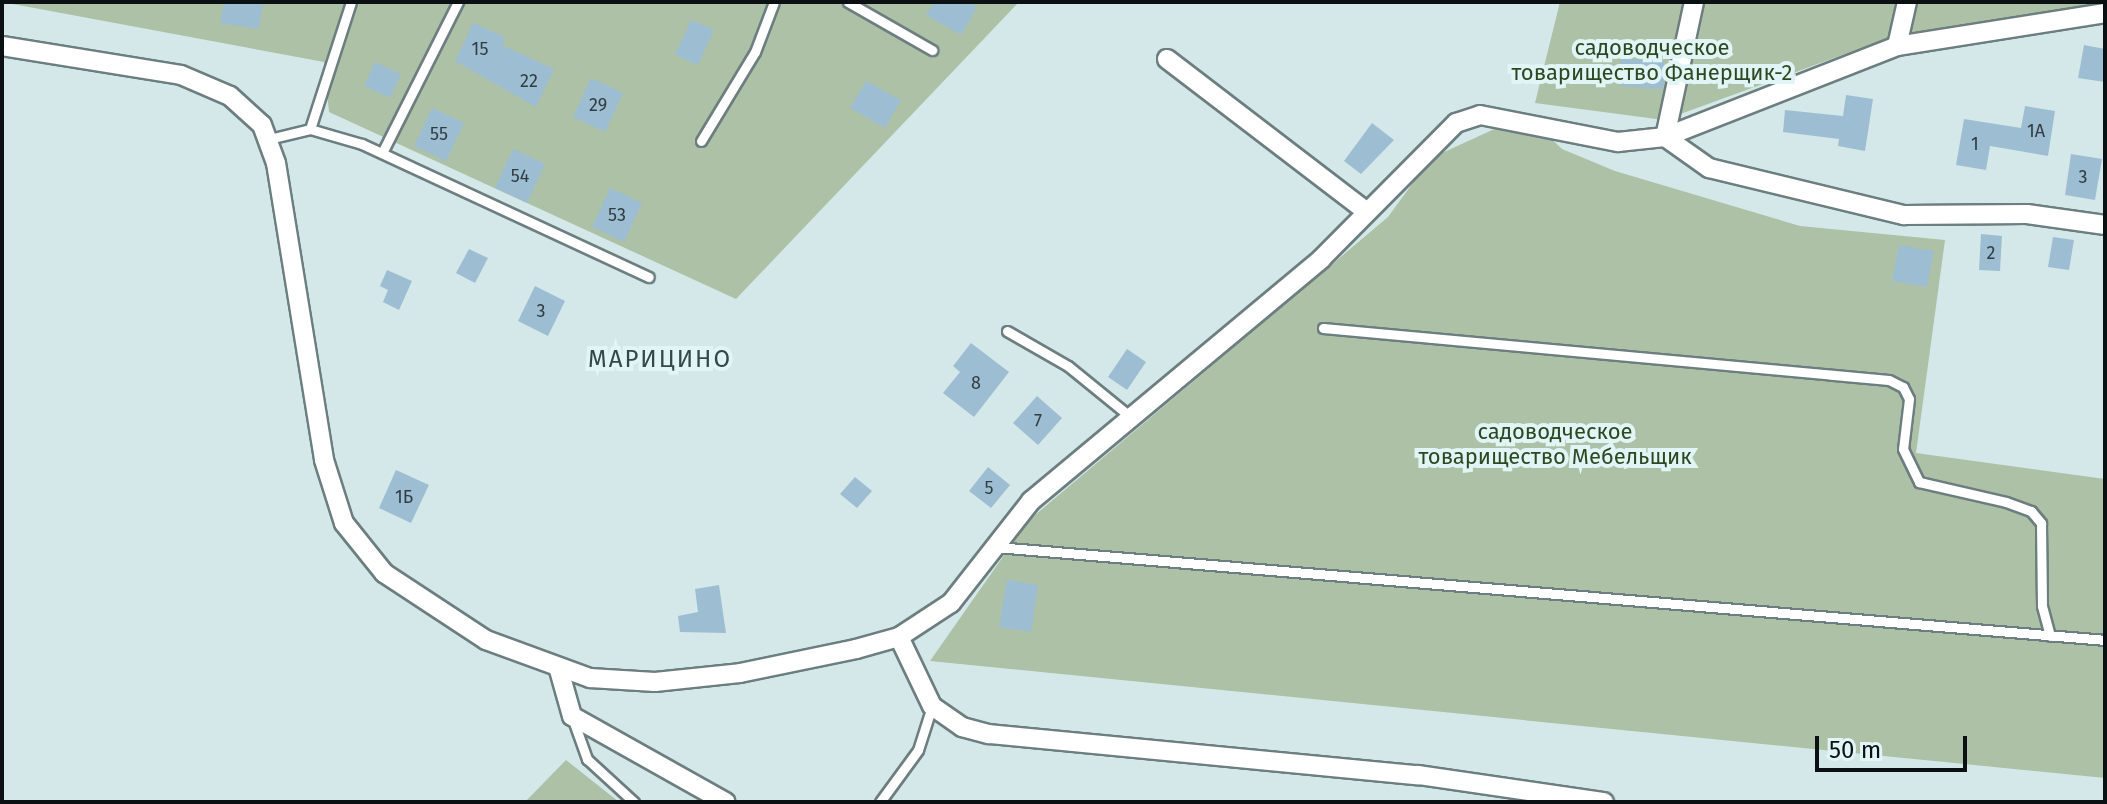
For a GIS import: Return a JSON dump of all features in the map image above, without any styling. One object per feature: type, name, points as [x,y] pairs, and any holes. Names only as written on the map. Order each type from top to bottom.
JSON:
[{"type":"street","points":[[1665,137],[1694,2]]},
{"type":"street","points":[[1897,46],[1907,2]]},
{"type":"street","points":[[2,46],[181,75],[230,96],[269,139],[311,394],[344,523],[384,573],[437,612],[559,670],[590,678],[696,679],[899,637],[951,603],[992,546],[1031,501],[1321,259],[1435,137],[1480,115],[1618,142],[1665,137],[1897,46],[2105,13]]},
{"type":"street","points":[[1167,59],[1366,211]]},
{"type":"street","points":[[1665,137],[1709,168],[1904,215],[2027,214],[2105,225]]},
{"type":"street","points":[[899,637],[932,706],[962,727],[989,734],[1418,775],[1604,802]]},
{"type":"street","points":[[559,670],[572,716],[725,802]]},
{"type":"lane","points":[[310,129],[351,2]]},
{"type":"lane","points":[[383,151],[458,2]]},
{"type":"lane","points":[[701,141],[755,52],[774,2]]},
{"type":"lane","points":[[848,2],[932,50]]},
{"type":"lane","points":[[269,139],[310,129],[383,151],[649,277]]},
{"type":"lane","points":[[1323,328],[1889,380],[1903,387],[1909,399],[1903,449],[1919,482],[2006,502],[2031,511],[2041,523],[2042,606],[2050,636]]},
{"type":"lane","points":[[1007,331],[1068,366],[1133,419]]},
{"type":"lane","points":[[992,546],[2105,640]]},
{"type":"lane","points":[[880,802],[918,750],[932,706]]},
{"type":"lane","points":[[572,716],[587,759],[634,802]]},
{"type":"green space","points":[[2,2],[1019,2],[736,299],[329,112],[324,62]]},
{"type":"green space","name":"садоводческое товарищество Фанерщик-2","points":[[1560,2],[2105,2],[2105,13],[1875,43],[1664,120],[1535,103]]},
{"type":"green space","name":"садоводческое товарищество Мебельщик","points":[[1501,126],[1545,133],[1562,149],[1615,171],[1800,226],[1945,240],[1916,453],[2105,479],[2105,778],[930,661],[1028,521],[1388,217],[1431,158]]},
{"type":"green space","points":[[566,760],[619,802],[525,802]]},
{"type":"building","points":[[224,2],[263,2],[259,29],[220,23]]},
{"type":"building","points":[[934,2],[967,2],[977,7],[961,35],[926,15]]},
{"type":"building","points":[[691,20],[714,30],[698,65],[675,55]]},
{"type":"building","points":[[473,23],[505,37],[502,45],[554,69],[536,107],[455,61]]},
{"type":"building","points":[[2084,45],[2105,49],[2105,82],[2078,78]]},
{"type":"building","points":[[1621,59],[1664,61],[1663,89],[1620,86]]},
{"type":"building","points":[[375,62],[401,74],[390,98],[364,86]]},
{"type":"building","points":[[591,78],[623,93],[605,132],[573,117]]},
{"type":"building","points":[[866,81],[901,100],[885,128],[850,108]]},
{"type":"building","points":[[1846,95],[1873,99],[1865,151],[1838,146],[1839,139],[1783,132],[1785,110],[1843,116]]},
{"type":"building","points":[[2025,106],[2055,111],[2048,156],[1990,146],[1986,170],[1956,165],[1964,119],[2021,128]]},
{"type":"building","points":[[432,108],[464,123],[446,161],[414,146]]},
{"type":"building","points":[[1372,123],[1394,140],[1361,174],[1344,161]]},
{"type":"building","points":[[513,149],[545,164],[527,203],[495,188]]},
{"type":"building","points":[[2071,154],[2102,159],[2095,200],[2065,195]]},
{"type":"building","points":[[610,188],[642,203],[624,242],[592,227]]},
{"type":"building","points":[[1981,234],[2002,236],[2000,271],[1979,270]]},
{"type":"building","points":[[2053,237],[2074,240],[2069,270],[2048,267]]},
{"type":"building","points":[[1899,245],[1934,251],[1927,287],[1892,281]]},
{"type":"building","points":[[469,249],[488,258],[475,283],[456,273]]},
{"type":"building","points":[[387,270],[412,281],[399,310],[383,302],[388,290],[380,286]]},
{"type":"building","points":[[535,286],[565,301],[548,336],[518,321]]},
{"type":"building","points":[[971,343],[1009,372],[974,417],[943,393],[960,372],[953,366]]},
{"type":"building","points":[[1127,349],[1146,362],[1127,390],[1108,377]]},
{"type":"building","points":[[1037,396],[1062,418],[1038,445],[1013,423]]},
{"type":"building","points":[[988,467],[1010,485],[991,508],[969,491]]},
{"type":"building","points":[[396,470],[429,485],[411,523],[379,508]]},
{"type":"building","points":[[855,477],[872,491],[857,508],[840,494]]},
{"type":"building","points":[[1007,580],[1038,585],[1031,632],[999,627]]},
{"type":"building","points":[[719,585],[726,633],[680,632],[678,616],[698,612],[695,589]]},
{"type":"district","name":"МАРИЦИНО","points":[[660,360]]}]
